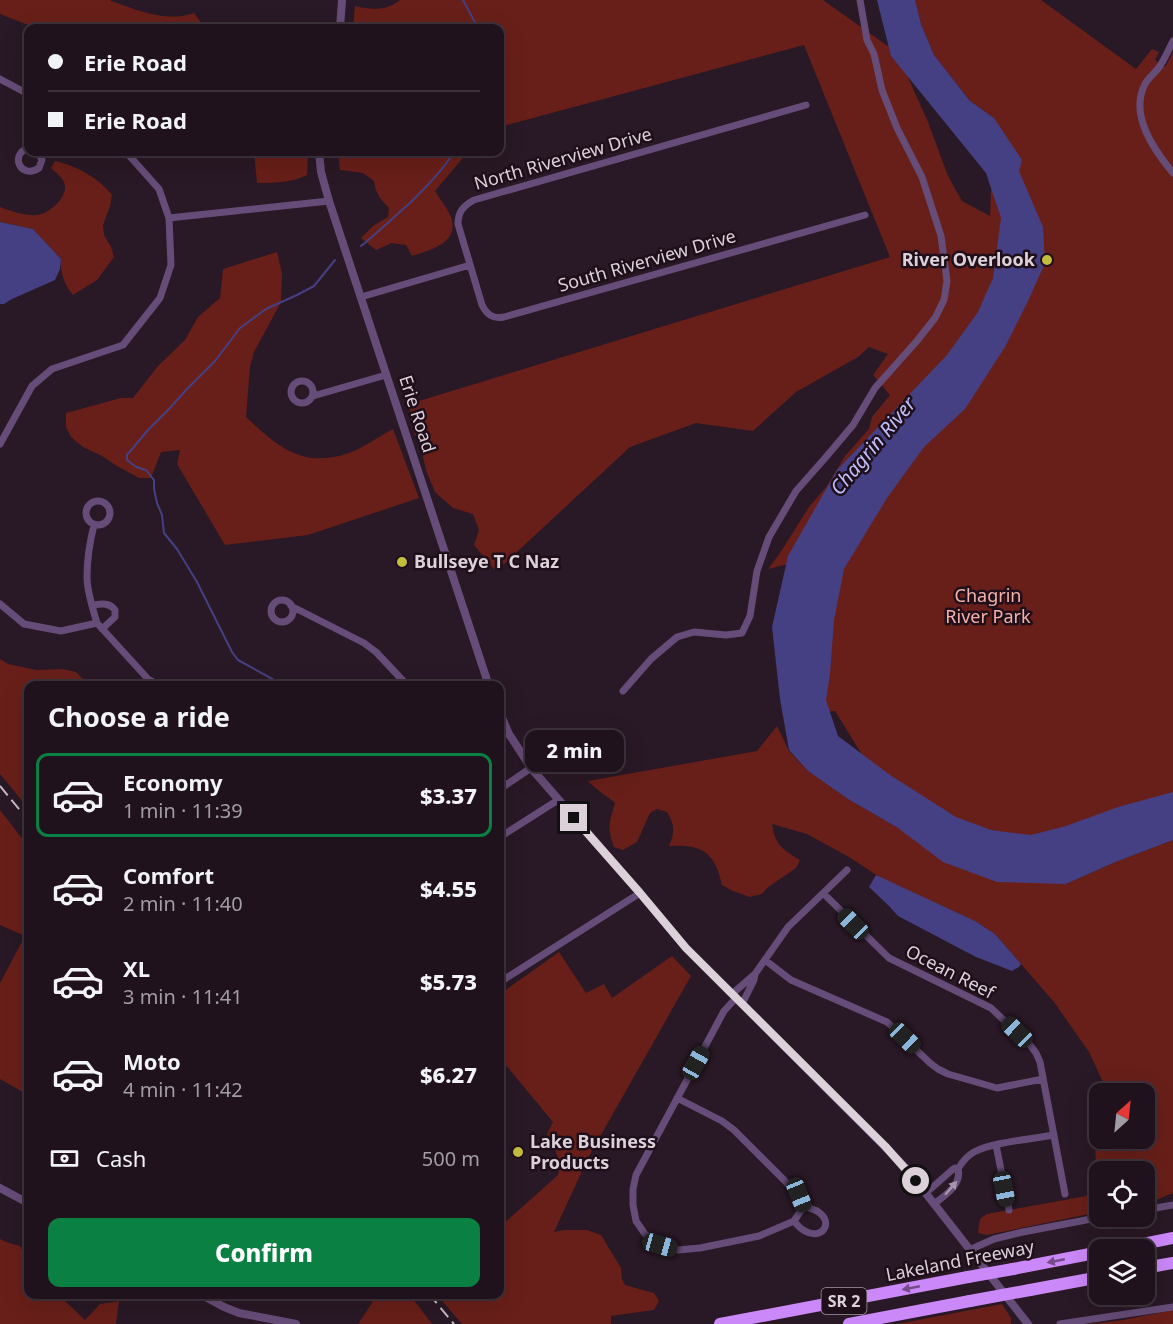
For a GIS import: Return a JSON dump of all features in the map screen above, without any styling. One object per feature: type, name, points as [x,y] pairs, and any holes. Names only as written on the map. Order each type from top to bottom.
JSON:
[{"type":"highway","points":[[1155,1242],[1173,1238]]},
{"type":"highway","name":"Lakeland Freeway","points":[[720,1324],[1089,1254]]},
{"type":"highway","points":[[1155,1266],[1173,1263]]},
{"type":"highway","name":"SR 2","points":[[849,1324],[1089,1279]]},
{"type":"street","points":[[340,24],[342,0]]},
{"type":"street","points":[[623,691],[651,659],[677,637],[694,632],[726,635],[742,633],[750,616],[757,571],[769,537],[796,491],[853,425],[875,388],[935,318],[944,300],[947,281],[941,236],[922,177],[897,128],[882,90],[874,54],[867,40],[860,0]]},
{"type":"street","points":[[1173,41],[1160,66],[1145,84],[1141,100],[1141,114],[1147,135],[1173,173]]},
{"type":"street","points":[[0,79],[24,92]]},
{"type":"street","name":"North Riverview Drive","points":[[470,265],[458,225],[458,217],[460,211],[474,200],[806,105]]},
{"type":"street","points":[[24,150],[18,160],[24,170],[31,172],[39,168],[42,160],[40,156]]},
{"type":"street","points":[[0,444],[32,386],[52,369],[123,345],[160,298],[171,265],[169,218],[159,189],[130,156]]},
{"type":"street","name":"Erie Road","points":[[319,156],[329,201],[487,681]]},
{"type":"street","points":[[169,218],[329,201]]},
{"type":"street","name":"South Riverview Drive","points":[[470,265],[485,311],[497,318],[865,215]]},
{"type":"street","points":[[361,297],[470,265]]},
{"type":"street","points":[[313,396],[386,375]]},
{"type":"street","points":[[94,525],[87,578],[99,626],[152,681]]},
{"type":"street","points":[[0,604],[24,624],[61,631],[99,626],[116,617],[116,610],[105,603],[92,605]]},
{"type":"street","points":[[291,606],[364,643],[376,652],[403,681]]},
{"type":"street","points":[[504,722],[531,768],[686,948],[906,1168],[1028,1324]]},
{"type":"street","points":[[504,786],[531,768]]},
{"type":"street","points":[[504,834],[558,800]]},
{"type":"street","points":[[737,999],[788,927],[847,870]]},
{"type":"street","points":[[504,979],[640,893]]},
{"type":"street","name":"Ocean Reef","points":[[824,894],[889,958],[991,1008],[1030,1045],[1040,1062],[1065,1194]]},
{"type":"street","points":[[765,960],[791,980],[887,1022],[930,1063],[948,1074],[997,1088],[1043,1079]]},
{"type":"street","points":[[755,974],[754,980],[724,1011],[636,1174],[633,1189],[636,1221],[645,1234],[660,1245],[678,1250],[759,1236],[794,1221],[804,1206]]},
{"type":"street","points":[[677,1098],[722,1121],[734,1130],[799,1195],[804,1206],[817,1211],[826,1223],[822,1232],[811,1234],[804,1231],[794,1221]]},
{"type":"street","points":[[934,1203],[952,1189],[958,1181],[958,1169],[972,1153],[996,1145],[1054,1135]]},
{"type":"street","points":[[996,1145],[1009,1210]]},
{"type":"street","points":[[926,1193],[952,1170],[958,1169]]},
{"type":"street","points":[[0,1188],[24,1201]]},
{"type":"street","points":[[1155,1208],[1173,1205]]},
{"type":"street","points":[[969,1250],[994,1239],[1089,1219]]},
{"type":"street","points":[[209,1299],[239,1313],[296,1324]]},
{"type":"street","points":[[1060,1324],[1173,1307]]},
{"type":"green space","points":[[0,0],[110,0],[163,16],[184,16],[194,13],[202,24],[26,24],[0,14]]},
{"type":"green space","name":"Chagrin River Park","points":[[400,0],[823,0],[889,47],[891,56],[907,75],[948,176],[962,201],[990,216],[994,118],[970,101],[934,55],[921,24],[915,0],[1041,0],[1136,69],[1152,49],[1159,52],[1155,60],[1165,67],[1173,52],[1173,815],[1070,876],[887,795],[835,711],[799,714],[805,560],[768,569],[809,507],[827,486],[845,456],[869,429],[872,417],[890,395],[873,375],[888,354],[869,347],[858,357],[796,392],[753,431],[696,423],[630,447],[505,563],[494,569],[474,545],[479,530],[473,514],[453,508],[435,492],[413,430],[409,404],[890,257],[804,45],[504,126],[504,24],[353,24],[355,6],[379,9]]},
{"type":"green space","points":[[254,156],[308,156],[307,175],[289,181],[257,183]]},
{"type":"green space","points":[[338,156],[465,156],[435,191],[451,217],[453,226],[451,233],[442,244],[412,256],[406,245],[392,243],[376,250],[361,238],[373,226],[388,217],[389,208],[379,196],[374,181],[363,173],[340,170]]},
{"type":"green space","points":[[55,161],[86,173],[112,195],[103,225],[104,235],[114,257],[97,280],[73,295],[63,278],[61,259],[33,229],[0,222],[0,207],[13,212],[37,215],[57,203],[65,187],[62,178],[51,168]]},
{"type":"green space","points":[[277,252],[282,273],[281,302],[254,352],[250,367],[246,417],[269,438],[305,457],[333,457],[349,453],[393,429],[419,498],[308,535],[225,545],[177,464],[180,450],[161,452],[151,478],[139,478],[83,447],[71,437],[66,427],[66,413],[121,398],[133,398],[158,366],[185,340],[198,317],[220,298],[223,269]]},
{"type":"green space","points":[[0,659],[8,664],[36,670],[63,669],[76,672],[85,681],[24,681],[24,803],[0,774]]},
{"type":"green space","points":[[777,726],[789,751],[808,771],[848,799],[898,828],[1066,884],[1173,840],[1173,1193],[1155,1201],[1155,1161],[1096,1161],[1095,1149],[1155,1149],[1155,1083],[1103,1083],[1089,1052],[1054,1002],[995,934],[975,921],[881,878],[807,834],[772,824],[780,846],[800,860],[796,868],[762,894],[750,897],[722,885],[715,865],[705,852],[690,847],[669,846],[673,829],[667,812],[657,809],[650,813],[637,842],[623,850],[614,847],[610,825],[615,803],[588,781],[757,751]]},
{"type":"green space","points":[[0,810],[24,841],[24,936],[0,925]]},
{"type":"green space","points":[[24,938],[24,1093],[0,1079],[0,983]]},
{"type":"green space","points":[[559,952],[586,993],[604,984],[612,998],[672,956],[691,976],[588,1158],[554,1232],[587,1230],[601,1235],[621,1268],[625,1285],[654,1293],[659,1301],[654,1310],[611,1316],[611,1324],[462,1324],[440,1299],[504,1299],[504,1223],[558,1175],[558,1159],[547,1134],[553,1122],[504,1063],[504,991]]},
{"type":"green space","points":[[1089,1196],[1089,1214],[987,1235],[978,1233],[980,1219],[987,1214]]},
{"type":"green space","points":[[0,1239],[20,1246],[24,1254],[24,1299],[62,1299],[85,1320],[100,1304],[119,1301],[116,1324],[0,1324]]},
{"type":"green space","points":[[372,1299],[413,1299],[432,1324],[358,1324]]},
{"type":"green space","points":[[1002,1304],[1011,1318],[1011,1324],[897,1324]]},
{"type":"green space","points":[[1173,1310],[1173,1324],[1091,1324],[1123,1320]]},
{"type":"water","name":"Chagrin River","points":[[877,0],[915,0],[921,24],[934,55],[970,101],[994,118],[1022,160],[1019,171],[1043,227],[1045,263],[1005,347],[965,409],[924,447],[887,498],[844,569],[834,620],[826,700],[838,736],[890,775],[956,817],[991,830],[1031,835],[1173,792],[1173,840],[1066,884],[997,882],[943,862],[898,828],[848,799],[808,771],[789,750],[780,699],[772,627],[788,556],[837,470],[947,355],[978,312],[993,278],[1001,218],[986,173],[891,56]]},
{"type":"water","points":[[0,222],[33,229],[61,259],[55,280],[4,304],[0,304]]},
{"type":"water","points":[[876,875],[975,921],[995,934],[1021,964],[1012,971],[976,957],[898,916],[869,887]]},
{"type":"waterway","points":[[463,0],[476,24]]},
{"type":"waterway","points":[[361,246],[417,196],[451,156]]},
{"type":"waterway","points":[[276,681],[238,660],[232,652],[197,582],[177,549],[164,533],[154,480],[146,470],[136,467],[127,460],[127,455],[215,361],[240,328],[266,309],[314,286],[335,260]]},
{"type":"railway","points":[[0,786],[24,815]]},
{"type":"railway","points":[[433,1299],[454,1324]]},
{"type":"place","name":"River Overlook","points":[[1047,260]]},
{"type":"place","name":"Bullseye T C Naz","points":[[402,562]]},
{"type":"place","name":"Lake Business Products","points":[[518,1152]]},
{"type":"route","points":[[574,818],[686,948],[885,1146],[916,1181]]}]
